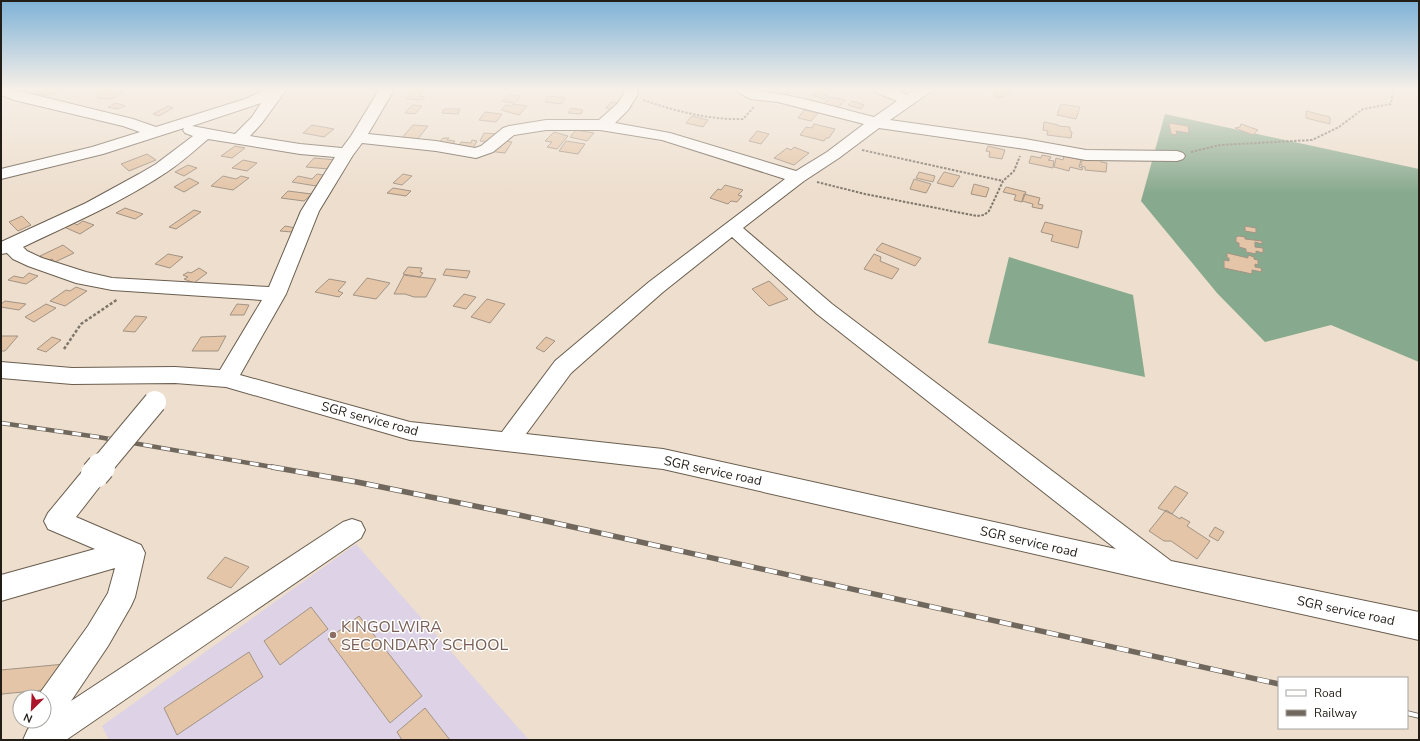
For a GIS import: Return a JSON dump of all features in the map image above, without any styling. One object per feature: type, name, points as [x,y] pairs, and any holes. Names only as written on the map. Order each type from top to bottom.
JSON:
[{"type":"street","points":[[135,125],[154,132]]},
{"type":"street","points":[[1,174],[67,160],[178,125]]},
{"type":"street","points":[[238,139],[252,125]]},
{"type":"street","points":[[226,379],[276,294],[310,211],[346,153],[366,125]]},
{"type":"street","points":[[358,138],[436,146],[476,153],[487,149],[509,131],[546,125],[603,125],[664,136],[798,177]]},
{"type":"street","points":[[508,441],[563,367],[656,287],[733,229],[798,177],[875,125]]},
{"type":"street","points":[[888,125],[1025,144],[1086,155],[1177,156]]},
{"type":"street","points":[[174,126],[205,134],[300,149],[346,153]]},
{"type":"street","points":[[6,247],[92,207],[145,178],[162,168],[205,134]]},
{"type":"street","points":[[733,229],[761,252],[810,298],[855,333],[886,354],[926,387],[1166,572]]},
{"type":"street","points":[[6,247],[26,258],[47,266],[83,278],[112,284],[276,294]]},
{"type":"street","name":"SGR service road","points":[[1,370],[72,376],[175,375],[226,379],[410,431],[663,459],[1166,572],[1419,626]]},
{"type":"street","points":[[132,553],[57,521],[155,402],[175,375]]},
{"type":"street","points":[[39,740],[352,530]]},
{"type":"street","points":[[1,588],[118,555],[132,553]]},
{"type":"street","points":[[52,702],[98,636],[120,597],[132,553]]},
{"type":"street","points":[[26,740],[33,729]]},
{"type":"path","points":[[1177,156],[1220,145],[1312,140],[1342,125]]},
{"type":"path","points":[[798,177],[865,194],[977,216],[984,215],[989,211],[1004,181],[1014,171],[1025,144]]},
{"type":"path","points":[[844,146],[1004,181]]},
{"type":"path","points":[[64,349],[79,326],[88,317],[105,308],[134,286]]},
{"type":"shaded area","name":"KINGOLWIRA SECONDARY SCHOOL","points":[[356,544],[529,740],[109,740],[102,726]]},
{"type":"green space","points":[[1162,125],[1214,125],[1419,169],[1419,362],[1331,325],[1265,342],[1217,293],[1141,201]]},
{"type":"green space","points":[[1009,257],[1133,295],[1145,377],[988,343]]},
{"type":"building","points":[[312,125],[334,129],[324,137],[303,133]]},
{"type":"building","points":[[413,125],[428,126],[417,140],[401,139]]},
{"type":"building","points":[[693,125],[705,125],[703,127]]},
{"type":"building","points":[[814,125],[816,125],[835,129],[829,138],[826,138],[824,141],[800,135],[806,127],[812,128]]},
{"type":"building","points":[[1044,125],[1070,127],[1070,131],[1072,132],[1071,138],[1047,135],[1048,131],[1043,130]]},
{"type":"building","points":[[1169,125],[1188,126],[1189,133],[1176,131],[1177,135],[1171,134]]},
{"type":"building","points":[[1241,125],[1243,125],[1258,130],[1253,135],[1235,128],[1240,127]]},
{"type":"building","points":[[576,130],[594,133],[587,141],[570,137]]},
{"type":"building","points":[[757,131],[769,134],[761,144],[749,141]]},
{"type":"building","points":[[554,132],[568,136],[557,149],[547,147],[552,142],[545,141]]},
{"type":"building","points":[[484,133],[499,134],[495,142],[480,141]]},
{"type":"building","points":[[443,138],[449,138],[447,140],[455,141],[451,146],[437,145]]},
{"type":"building","points":[[472,140],[477,141],[473,148],[458,148],[461,142],[471,143]]},
{"type":"building","points":[[497,140],[512,142],[505,153],[488,151]]},
{"type":"building","points":[[566,141],[585,144],[578,154],[559,151]]},
{"type":"building","points":[[235,146],[245,148],[232,158],[221,156]]},
{"type":"building","points":[[988,146],[1005,150],[1002,159],[989,157],[990,152],[986,151]]},
{"type":"building","points":[[794,147],[809,153],[794,165],[774,158],[787,148],[791,150]]},
{"type":"building","points":[[147,154],[156,160],[129,171],[121,164]]},
{"type":"building","points":[[1042,155],[1051,157],[1048,160],[1054,161],[1053,168],[1029,163],[1031,156],[1041,158]]},
{"type":"building","points":[[1064,156],[1081,160],[1079,167],[1083,168],[1082,170],[1070,167],[1069,171],[1054,167],[1056,158],[1063,160]]},
{"type":"building","points":[[314,158],[337,160],[329,169],[306,167]]},
{"type":"building","points":[[1084,159],[1101,159],[1101,162],[1107,163],[1106,172],[1085,170],[1085,167],[1081,166],[1081,161]]},
{"type":"building","points":[[243,160],[257,163],[247,171],[232,168]]},
{"type":"building","points":[[188,165],[197,168],[184,176],[175,172]]},
{"type":"building","points":[[919,172],[935,176],[933,182],[916,178]]},
{"type":"building","points":[[944,172],[960,176],[953,187],[937,183]]},
{"type":"building","points":[[317,174],[334,177],[322,187],[292,182],[298,176],[312,179]]},
{"type":"building","points":[[403,174],[412,176],[402,185],[393,183]]},
{"type":"building","points":[[223,176],[236,179],[241,176],[249,178],[233,190],[211,186]]},
{"type":"building","points":[[189,178],[199,183],[184,192],[174,187]]},
{"type":"building","points":[[914,179],[931,184],[926,193],[910,189]]},
{"type":"building","points":[[974,184],[989,188],[986,197],[971,194]]},
{"type":"building","points":[[725,185],[743,190],[738,195],[742,196],[737,202],[731,201],[728,204],[710,198],[718,189],[721,190]]},
{"type":"building","points":[[1006,187],[1026,192],[1022,202],[1014,200],[1016,195],[1003,192]]},
{"type":"building","points":[[393,188],[411,191],[406,196],[387,193]]},
{"type":"building","points":[[288,191],[312,194],[304,201],[281,198]]},
{"type":"building","points":[[1024,194],[1040,198],[1038,204],[1043,205],[1042,209],[1032,207],[1033,204],[1022,201]]},
{"type":"building","points":[[125,208],[143,214],[135,219],[116,213]]},
{"type":"building","points":[[194,210],[201,212],[176,229],[169,227]]},
{"type":"building","points":[[22,216],[31,225],[18,231],[9,222]]},
{"type":"building","points":[[83,221],[94,225],[80,234],[64,227],[72,222],[77,225]]},
{"type":"building","points":[[1045,222],[1082,231],[1078,248],[1051,241],[1053,235],[1041,232]]},
{"type":"building","points":[[285,226],[296,228],[292,232],[280,231]]},
{"type":"building","points":[[1245,226],[1256,228],[1256,233],[1245,231]]},
{"type":"building","points":[[1236,237],[1245,237],[1245,239],[1262,241],[1262,244],[1255,242],[1255,247],[1263,248],[1263,253],[1256,251],[1256,254],[1246,252],[1246,249],[1239,247],[1239,243],[1236,242]]},
{"type":"building","points":[[882,243],[921,258],[915,266],[876,250]]},
{"type":"building","points":[[63,245],[74,253],[55,262],[52,259],[47,261],[40,256]]},
{"type":"building","points":[[1227,253],[1248,258],[1248,255],[1254,257],[1254,259],[1258,260],[1258,265],[1255,264],[1255,267],[1261,268],[1262,272],[1252,270],[1252,274],[1224,268],[1224,260],[1229,261],[1229,258],[1227,258]]},
{"type":"building","points":[[168,254],[183,257],[170,268],[155,264]]},
{"type":"building","points":[[874,254],[881,257],[880,261],[899,269],[892,279],[864,269]]},
{"type":"building","points":[[408,267],[422,268],[420,272],[423,273],[420,277],[403,274]]},
{"type":"building","points":[[199,268],[207,273],[194,283],[184,279],[188,277],[183,275],[188,272],[191,273]]},
{"type":"building","points":[[446,269],[470,271],[467,278],[443,275]]},
{"type":"building","points":[[29,273],[38,276],[26,284],[8,280],[14,276],[23,278]]},
{"type":"building","points":[[404,275],[436,279],[426,297],[394,294]]},
{"type":"building","points":[[367,278],[390,283],[376,299],[353,295]]},
{"type":"building","points":[[329,279],[346,282],[338,291],[343,293],[339,297],[315,292]]},
{"type":"building","points":[[769,281],[788,299],[769,306],[752,289]]},
{"type":"building","points":[[76,287],[87,291],[65,306],[50,301],[66,290],[70,291]]},
{"type":"building","points":[[464,294],[476,297],[466,309],[453,306]]},
{"type":"building","points":[[487,299],[505,304],[490,323],[471,317]]},
{"type":"building","points":[[5,301],[26,304],[19,310],[1,307],[1,304]]},
{"type":"building","points":[[46,304],[56,308],[34,322],[25,317]]},
{"type":"building","points":[[237,304],[249,305],[244,315],[230,315]]},
{"type":"building","points":[[135,316],[147,317],[135,332],[123,331]]},
{"type":"building","points":[[1,336],[18,336],[5,351],[1,351]]},
{"type":"building","points":[[226,336],[218,351],[192,351],[201,337]]},
{"type":"building","points":[[52,337],[61,340],[46,352],[37,349]]},
{"type":"building","points":[[546,337],[555,341],[544,352],[536,348]]},
{"type":"building","points":[[1175,486],[1188,493],[1172,514],[1158,508]]},
{"type":"building","points":[[1166,510],[1180,519],[1181,517],[1190,522],[1187,526],[1210,541],[1197,559],[1171,541],[1164,541],[1149,531]]},
{"type":"building","points":[[1215,527],[1224,532],[1218,541],[1209,536]]},
{"type":"building","points":[[225,557],[249,567],[231,588],[207,578]]},
{"type":"building","points":[[311,607],[328,629],[280,665],[264,641]]},
{"type":"building","points":[[359,616],[422,696],[390,723],[328,639]]},
{"type":"building","points":[[249,652],[263,677],[177,735],[164,708]]},
{"type":"building","points":[[65,664],[53,689],[12,689],[12,693],[2,694],[1,696],[1,670]]},
{"type":"building","points":[[425,708],[450,740],[402,740],[397,732]]},
{"type":"railway","points":[[1,423],[98,437],[278,468]]},
{"type":"railway","points":[[272,467],[357,482],[519,515],[1278,684]]},
{"type":"railway","points":[[1408,713],[1419,716]]},
{"type":"place","name":"KINGOLWIRA SECONDARY SCHOOL","points":[[333,635]]}]
